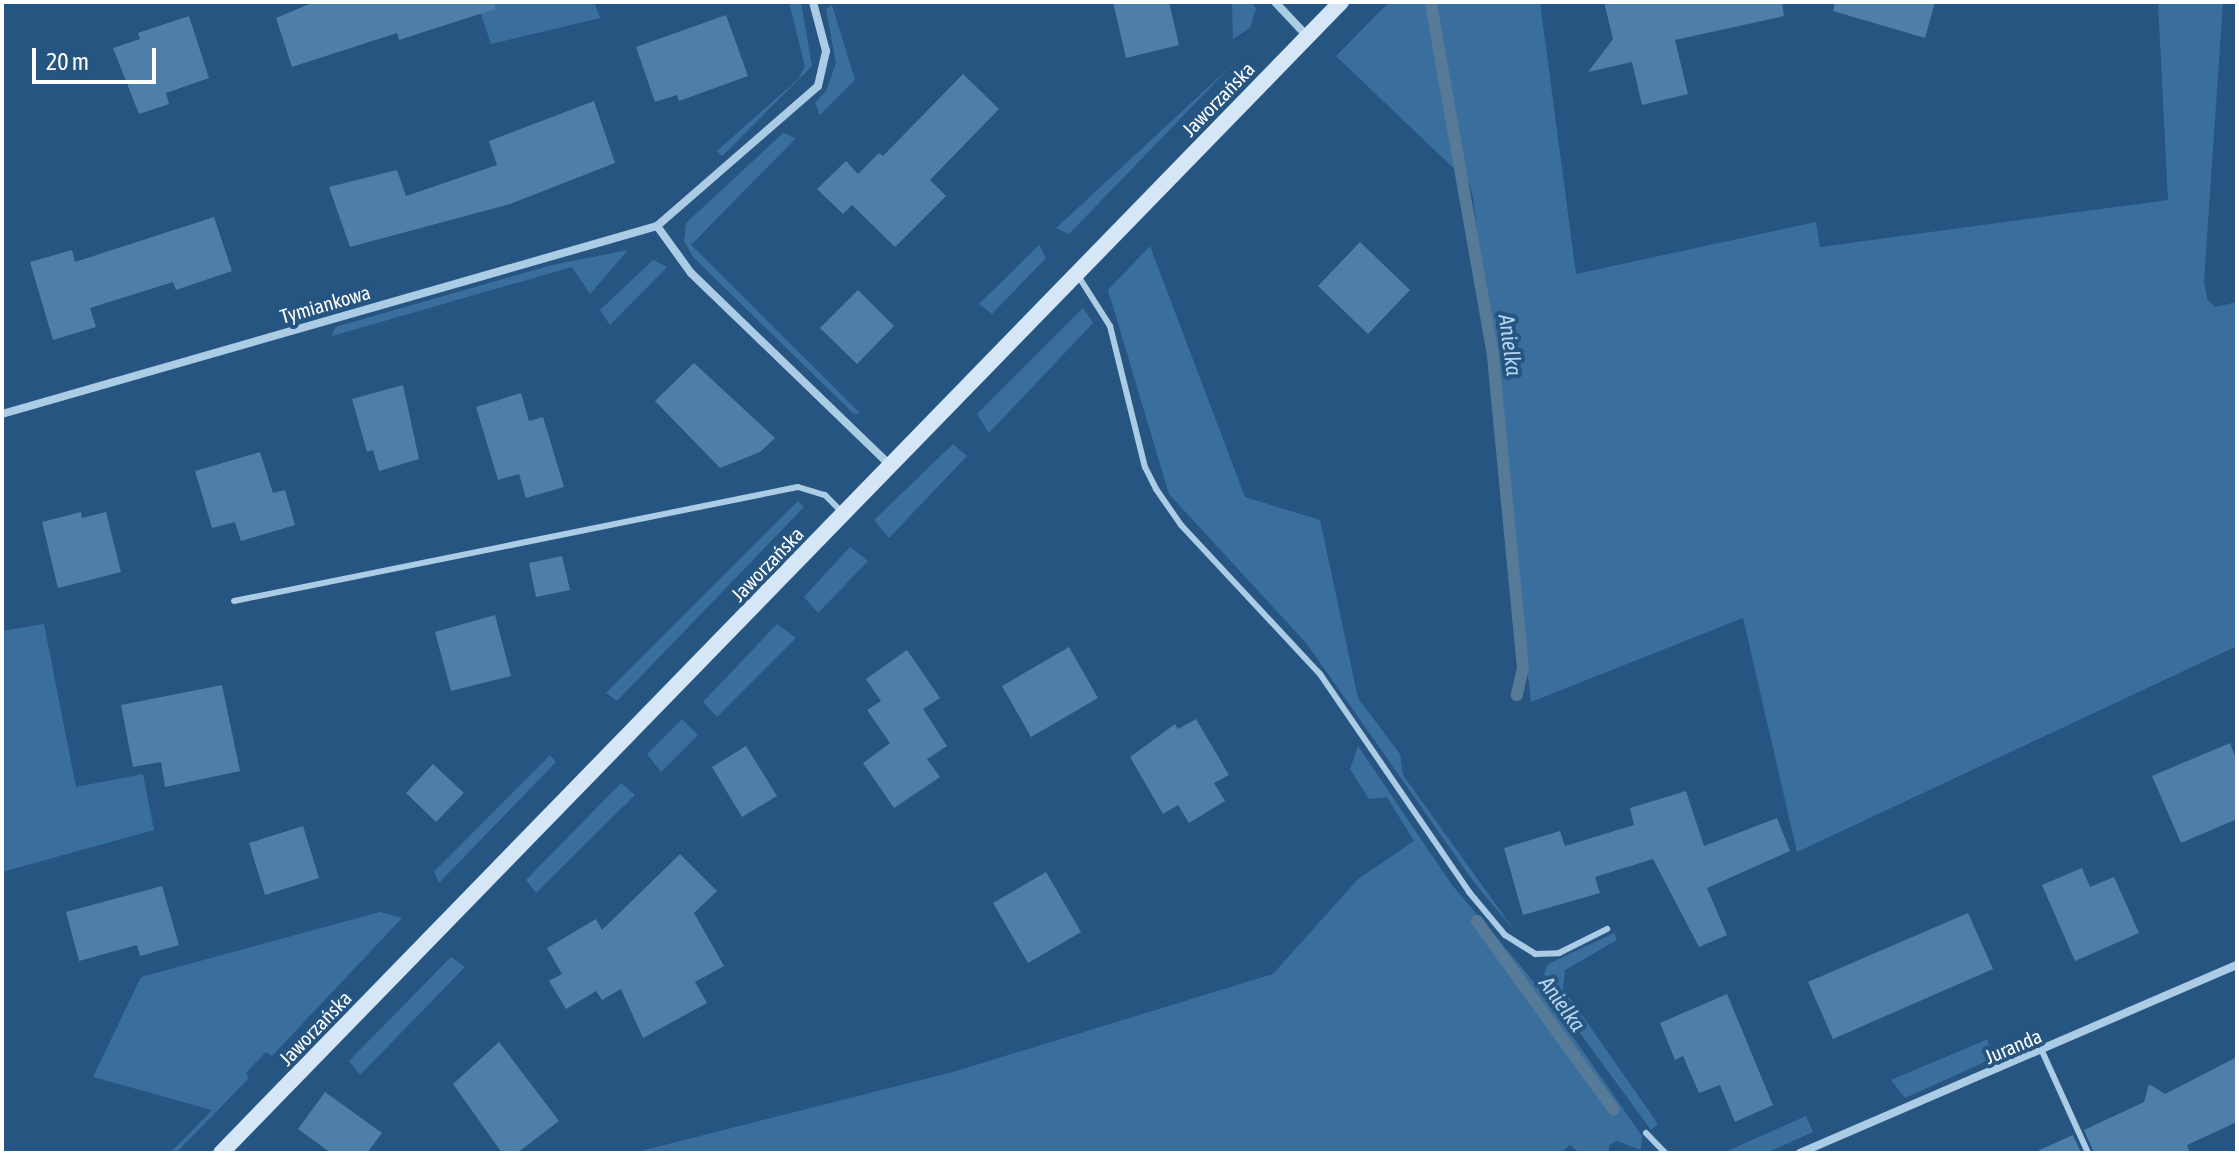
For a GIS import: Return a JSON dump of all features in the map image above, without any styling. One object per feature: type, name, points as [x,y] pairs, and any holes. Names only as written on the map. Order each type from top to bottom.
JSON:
[{"type":"street","name":"Tymiankowa","points":[[2,414],[657,226],[818,86],[826,51],[813,2]]},
{"type":"street","points":[[1275,2],[1307,36]]},
{"type":"street","name":"Jaworzańska","points":[[221,1153],[1341,2]]},
{"type":"street","points":[[657,226],[691,273],[890,465]]},
{"type":"street","name":"Juranda","points":[[1800,1153],[2237,965]]},
{"type":"lane","points":[[1077,274],[1110,326],[1145,467],[1156,489],[1181,525],[1320,674],[1469,892],[1505,935],[1535,954],[1559,953],[1607,929]]},
{"type":"lane","points":[[234,601],[798,487],[825,495],[843,513]]},
{"type":"lane","points":[[2042,1051],[2088,1153]]},
{"type":"lane","points":[[1646,1133],[1665,1153]]},
{"type":"shaded area","points":[[477,2],[594,2],[600,18],[491,44]]},
{"type":"shaded area","points":[[789,2],[801,2],[812,66],[722,156],[717,151],[798,79],[805,67]]},
{"type":"shaded area","points":[[1232,2],[1252,2],[1256,9],[1250,28],[1233,39]]},
{"type":"shaded area","points":[[1389,2],[1540,2],[1576,274],[1816,222],[1820,247],[2168,200],[2158,2],[2223,2],[2204,282],[2207,299],[2215,307],[2237,302],[2237,646],[1797,852],[1743,618],[1531,702],[1469,183],[1336,56]]},
{"type":"shaded area","points":[[832,5],[855,80],[820,115],[815,103],[826,91],[836,63],[826,9]]},
{"type":"shaded area","points":[[1234,63],[1069,234],[1056,228],[1066,219]]},
{"type":"shaded area","points":[[783,133],[796,138],[691,245],[860,413],[854,414],[693,257],[684,241],[686,223]]},
{"type":"shaded area","points":[[1039,245],[1046,258],[992,314],[979,304]]},
{"type":"shaded area","points":[[1150,246],[1245,497],[1320,520],[1358,698],[1400,754],[1403,775],[1517,934],[1473,881],[1307,644],[1169,494],[1108,290]]},
{"type":"shaded area","points":[[628,250],[590,294],[572,267],[332,336],[335,327],[552,265]]},
{"type":"shaded area","points":[[653,260],[667,267],[610,325],[600,310]]},
{"type":"shaded area","points":[[1083,308],[1093,323],[989,433],[977,414]]},
{"type":"shaded area","points":[[953,444],[967,456],[889,538],[874,520]]},
{"type":"shaded area","points":[[798,501],[804,507],[617,701],[606,693]]},
{"type":"shaded area","points":[[850,547],[868,561],[818,613],[804,597]]},
{"type":"shaded area","points":[[44,624],[76,787],[143,774],[154,830],[2,872],[2,631]]},
{"type":"shaded area","points":[[777,624],[796,638],[717,717],[703,702]]},
{"type":"shaded area","points":[[682,719],[698,735],[661,772],[647,754]]},
{"type":"shaded area","points":[[1358,746],[1452,885],[1539,988],[1642,1136],[1641,1150],[1617,1141],[1609,1145],[1609,1153],[1579,1153],[1570,1145],[1560,1153],[633,1153],[953,1072],[1273,974],[1358,879],[1414,841],[1387,797],[1369,799],[1350,769]]},
{"type":"shaded area","points":[[550,755],[556,762],[439,883],[434,872]]},
{"type":"shaded area","points":[[621,783],[635,795],[536,893],[526,880]]},
{"type":"shaded area","points":[[380,912],[402,918],[272,1056],[266,1052],[255,1063],[246,1073],[249,1078],[176,1153],[170,1153],[212,1110],[93,1077],[141,977]]},
{"type":"shaded area","points":[[1614,933],[1617,940],[1565,970],[1563,988],[1658,1124],[1651,1130],[1558,1003],[1544,974],[1548,964]]},
{"type":"shaded area","points":[[451,957],[465,967],[360,1075],[349,1061]]},
{"type":"shaded area","points":[[1988,1039],[1989,1060],[1905,1098],[1891,1080]]},
{"type":"shaded area","points":[[1806,1116],[1813,1132],[1766,1153],[1723,1153]]},
{"type":"building","points":[[314,2],[494,2],[495,9],[399,40],[397,33],[292,67],[276,18]]},
{"type":"building","points":[[1113,2],[1169,2],[1179,45],[1126,58]]},
{"type":"building","points":[[1604,2],[1782,2],[1784,16],[1675,40],[1688,94],[1642,105],[1632,62],[1588,72],[1613,39]]},
{"type":"building","points":[[1835,2],[1935,2],[1925,38],[1833,11]]},
{"type":"building","points":[[726,15],[748,76],[679,101],[677,95],[655,102],[636,47]]},
{"type":"building","points":[[189,16],[209,78],[166,93],[169,104],[139,114],[113,48],[140,39],[138,33]]},
{"type":"building","points":[[963,74],[999,109],[930,180],[946,196],[895,247],[852,205],[843,214],[817,189],[846,161],[858,174],[879,153],[883,156]]},
{"type":"building","points":[[594,101],[615,163],[510,204],[350,247],[329,187],[397,170],[406,196],[497,165],[489,141]]},
{"type":"building","points":[[214,217],[232,271],[176,290],[173,282],[90,308],[96,327],[53,340],[30,262],[72,250],[75,262]]},
{"type":"building","points":[[1360,242],[1410,290],[1368,334],[1318,286]]},
{"type":"building","points":[[858,290],[894,326],[857,364],[820,328]]},
{"type":"building","points":[[694,363],[775,438],[760,452],[720,468],[655,401]]},
{"type":"building","points":[[403,385],[419,459],[379,471],[373,450],[367,452],[352,399]]},
{"type":"building","points":[[521,393],[529,421],[543,417],[564,487],[526,498],[519,474],[498,480],[476,407]]},
{"type":"building","points":[[260,452],[273,493],[285,490],[295,525],[241,541],[235,522],[212,528],[195,471]]},
{"type":"building","points":[[81,512],[82,518],[106,512],[121,572],[58,588],[42,522]]},
{"type":"building","points":[[562,556],[570,590],[536,597],[529,563]]},
{"type":"building","points":[[495,615],[511,676],[451,691],[435,632]]},
{"type":"building","points":[[1069,647],[1098,698],[1031,737],[1002,686]]},
{"type":"building","points":[[907,650],[940,698],[923,709],[947,746],[927,759],[940,777],[894,808],[863,763],[890,743],[867,710],[881,701],[866,679]]},
{"type":"building","points":[[222,685],[240,771],[165,787],[161,762],[133,767],[121,705]]},
{"type":"building","points":[[1196,719],[1229,775],[1214,783],[1225,801],[1189,823],[1178,805],[1163,814],[1130,757],[1175,724],[1178,729]]},
{"type":"building","points":[[2230,743],[2237,761],[2237,819],[2181,843],[2152,776]]},
{"type":"building","points":[[746,746],[777,796],[742,817],[712,767]]},
{"type":"building","points":[[433,764],[464,793],[436,822],[406,793]]},
{"type":"building","points":[[1686,791],[1704,846],[1777,818],[1790,851],[1707,888],[1727,935],[1699,947],[1653,859],[1595,877],[1600,893],[1523,915],[1504,848],[1560,831],[1565,846],[1634,825],[1630,808]]},
{"type":"building","points":[[303,826],[319,878],[265,895],[249,843]]},
{"type":"building","points":[[680,854],[717,891],[694,913],[724,966],[695,982],[707,1003],[643,1038],[621,989],[602,1000],[596,991],[566,1009],[549,981],[562,974],[547,948],[596,919],[602,930]]},
{"type":"building","points":[[2082,868],[2090,887],[2114,877],[2139,933],[2075,961],[2042,885]]},
{"type":"building","points":[[1046,872],[1081,932],[1028,963],[993,903]]},
{"type":"building","points":[[162,886],[179,945],[140,956],[137,945],[79,961],[66,912]]},
{"type":"building","points":[[1968,913],[1993,969],[1833,1039],[1808,982]]},
{"type":"building","points":[[1727,994],[1773,1105],[1735,1122],[1720,1085],[1699,1093],[1683,1056],[1675,1060],[1660,1023]]},
{"type":"building","points":[[499,1042],[559,1121],[517,1153],[502,1153],[453,1084]]},
{"type":"building","points":[[2237,1057],[2237,1122],[2187,1145],[2190,1153],[2094,1153],[2084,1130],[2144,1102],[2149,1084],[2165,1094]]},
{"type":"building","points":[[325,1092],[382,1133],[367,1153],[331,1153],[298,1129]]},
{"type":"building","points":[[2073,1135],[2081,1153],[2033,1153]]},
{"type":"waterway","name":"Anielka","points":[[1431,4],[1493,357],[1523,668],[1517,695]]},
{"type":"waterway","name":"Anielka","points":[[1477,921],[1614,1110]]}]
